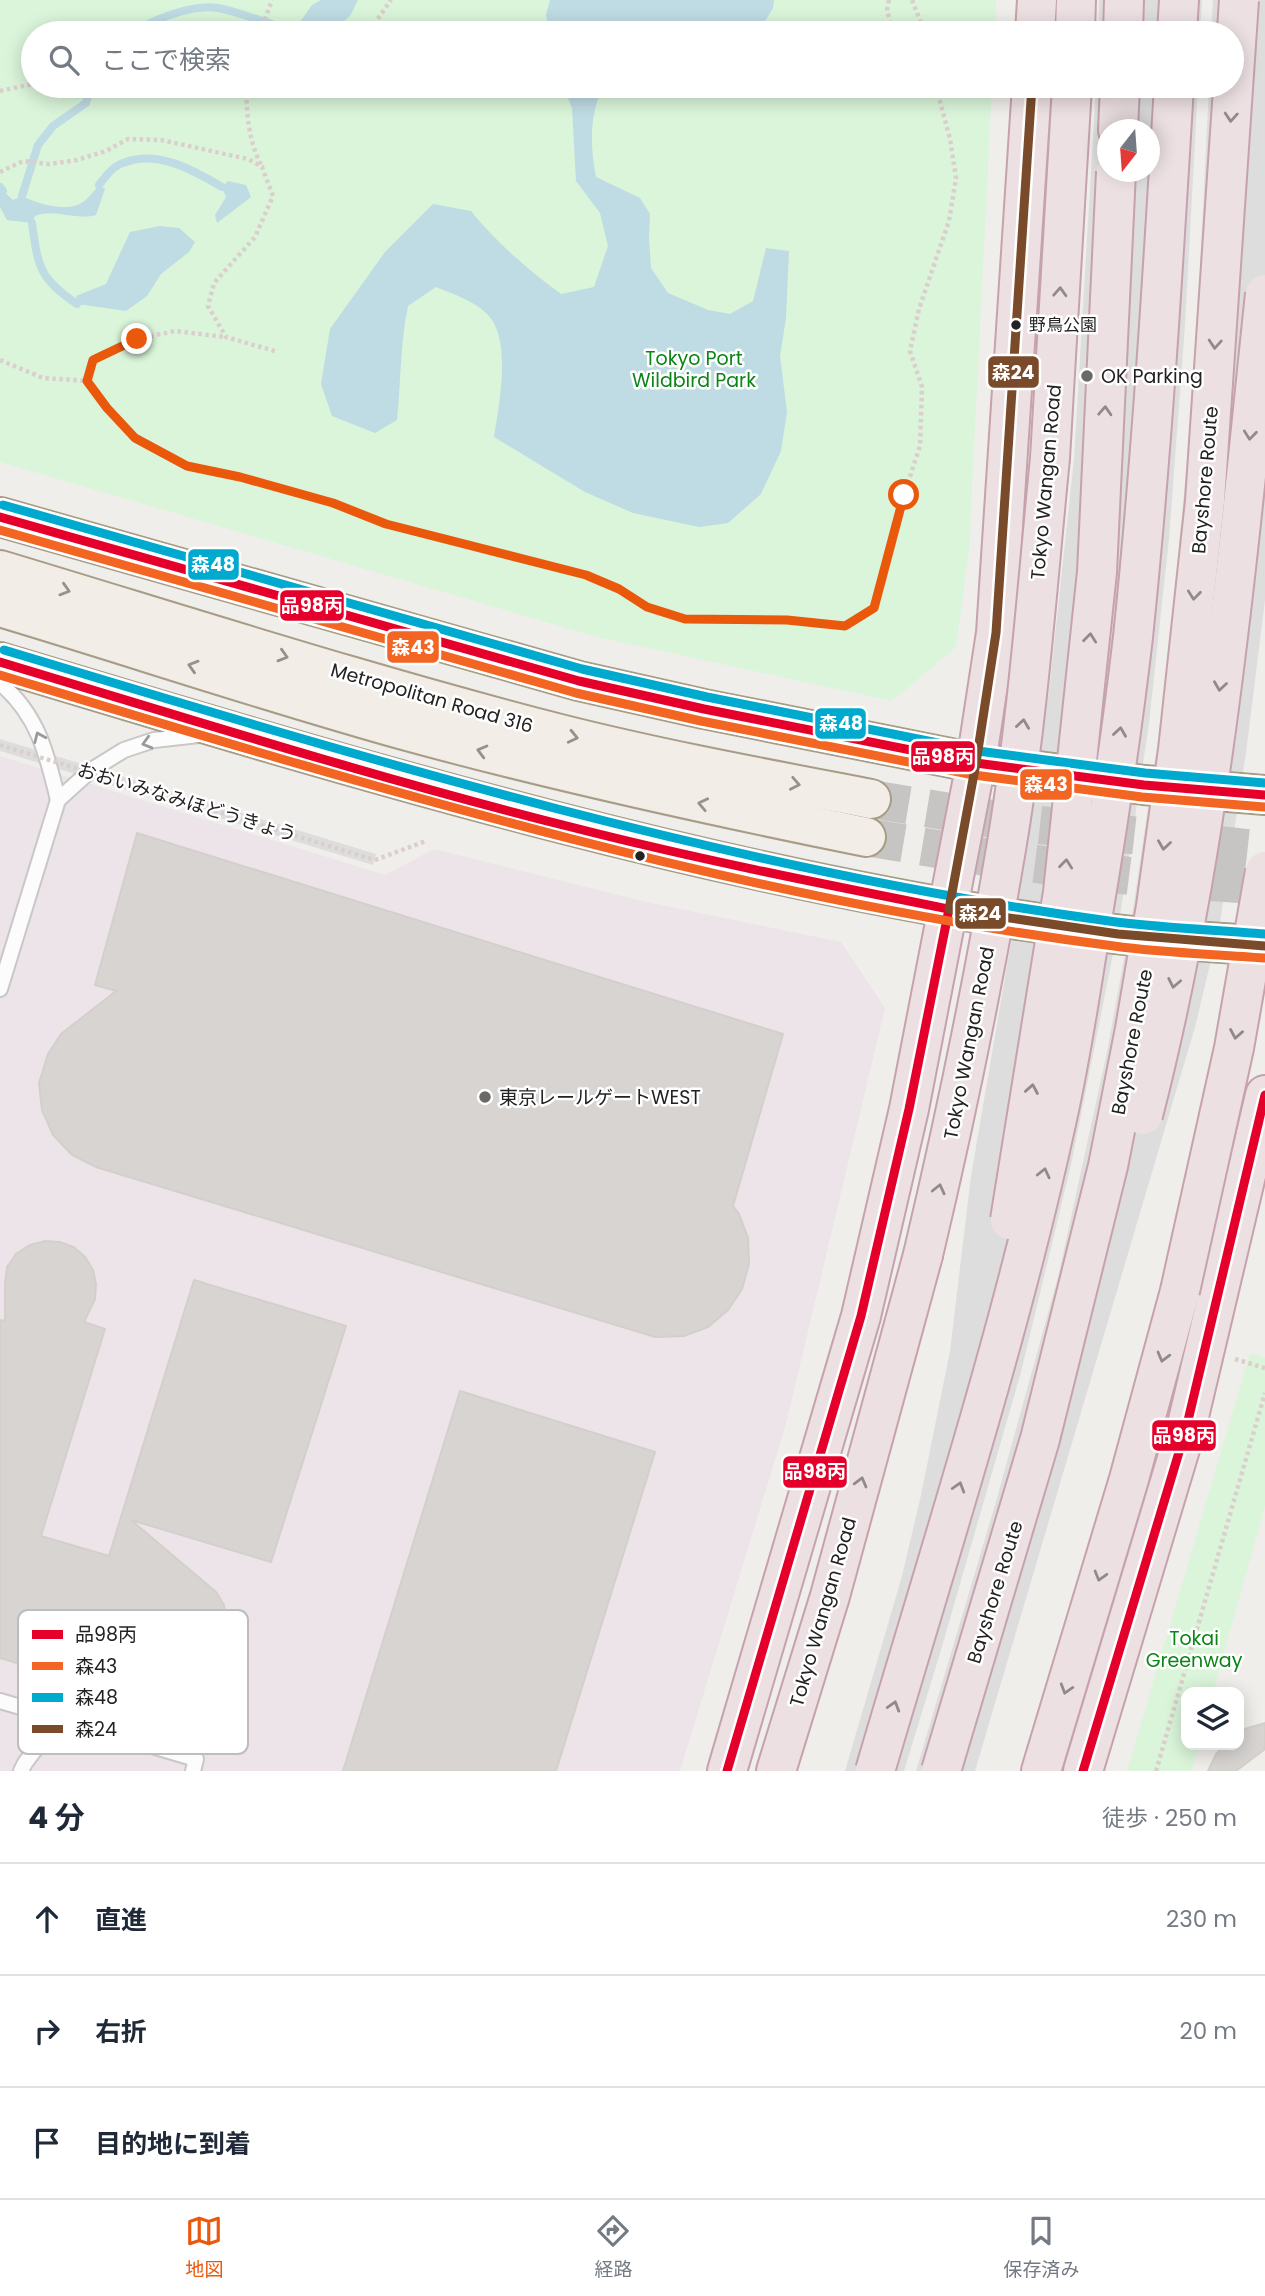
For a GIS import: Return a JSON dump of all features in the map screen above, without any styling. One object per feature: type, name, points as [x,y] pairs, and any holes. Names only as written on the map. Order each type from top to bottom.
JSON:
[{"type":"highway","points":[[1036,21],[1037,0]]},
{"type":"highway","points":[[1075,21],[1076,0]]},
{"type":"highway","points":[[1123,21],[1124,0]]},
{"type":"highway","points":[[1178,21],[1179,0]]},
{"type":"highway","name":"Bayshore Route","points":[[1238,21],[1239,0]]},
{"type":"highway","points":[[727,1771],[861,1316],[909,1109],[976,763],[996,633],[1031,98]]},
{"type":"highway","name":"Tokyo Wangan Road","points":[[776,1771],[830,1595],[923,1255],[979,1003],[1007,846],[1026,699],[1050,458],[1071,98]]},
{"type":"highway","points":[[1118,119],[1119,98]]},
{"type":"highway","points":[[875,1771],[1028,1244],[1058,1111],[1107,827],[1132,641],[1149,470],[1173,98]]},
{"type":"highway","name":"Bayshore Route","points":[[941,1771],[1040,1439],[1108,1166],[1135,1029],[1178,750],[1205,501],[1232,98]]},
{"type":"highway","points":[[978,1422],[1063,891],[1076,778],[1097,572],[1116,182]]},
{"type":"highway","points":[[1040,1439],[1132,1158],[1163,1036],[1182,942],[1225,653],[1265,294]]},
{"type":"highway","points":[[1041,1771],[1156,1383],[1180,1291],[1234,1048],[1265,871]]},
{"type":"highway","points":[[1083,1771],[1186,1429],[1265,1095]]},
{"type":"main road","points":[[0,517],[579,681],[775,724],[976,763],[1144,785],[1265,795]]},
{"type":"main road","name":"Metropolitan Road 316","points":[[0,570],[422,697],[563,735],[871,799]]},
{"type":"main road","name":"Metropolitan Road 316","points":[[0,607],[434,738],[705,805],[866,836]]},
{"type":"main road","points":[[0,662],[239,734],[521,814],[739,866],[949,909],[1118,934],[1265,946]]},
{"type":"lane","points":[[0,683],[17,698],[33,723],[47,755],[58,800]]},
{"type":"lane","points":[[0,989],[58,800],[90,771],[124,750],[154,740],[239,734]]},
{"type":"lane","points":[[0,1701],[18,1706]]},
{"type":"lane","points":[[21,1771],[30,1754]]},
{"type":"lane","points":[[179,1754],[196,1759],[193,1771]]},
{"type":"path","points":[[376,21],[391,0]]},
{"type":"path","points":[[889,0],[887,10],[890,21]]},
{"type":"path","points":[[912,0],[920,21]]},
{"type":"path","points":[[264,21],[271,2]]},
{"type":"path","points":[[0,90],[21,86]]},
{"type":"path","points":[[226,337],[208,306],[214,283],[255,237],[273,196],[253,151],[247,121],[246,98]]},
{"type":"path","points":[[0,360],[43,378],[87,381],[135,438],[187,466],[240,477],[333,503],[386,524],[586,575],[619,589],[647,607],[685,619],[787,620],[845,626],[874,608],[920,446],[922,387],[910,351],[919,309],[949,221],[956,178],[950,139],[939,98]]},
{"type":"path","points":[[2,170],[23,161],[49,164],[78,160],[106,151],[128,139],[161,140],[248,159],[262,167]]},
{"type":"path","points":[[87,381],[93,360],[137,339],[175,331],[226,337],[278,352]]},
{"type":"path","name":"おおいみなみほどうきょう","points":[[0,745],[375,860],[426,841]]},
{"type":"path","points":[[1234,1359],[1265,1368]]},
{"type":"path","points":[[1156,1771],[1265,1393]]},
{"type":"shaded area","points":[[0,756],[385,875],[434,849],[642,901],[841,942],[885,1008],[786,1424],[680,1771],[0,1771]]},
{"type":"green space","name":"Tokyo Port Wildbird Park","points":[[0,0],[996,0],[995,21],[21,21],[21,98],[991,98],[969,550],[956,647],[892,701],[597,637],[0,462]]},
{"type":"green space","name":"Tokai Greenway","points":[[1250,1353],[1265,1357],[1265,1506],[1214,1687],[1181,1687],[1181,1750],[1197,1750],[1191,1771],[1127,1771]]},
{"type":"water","points":[[321,0],[358,0],[350,16],[344,21],[301,21],[312,5]]},
{"type":"water","points":[[550,0],[774,0],[773,8],[765,21],[547,21]]},
{"type":"water","points":[[568,98],[598,98],[592,130],[596,177],[640,198],[650,214],[651,268],[668,293],[708,310],[730,314],[753,301],[766,248],[789,251],[786,318],[780,356],[787,412],[781,451],[761,494],[728,523],[699,527],[633,513],[585,492],[494,437],[502,373],[500,340],[495,326],[488,315],[477,306],[436,287],[408,306],[397,420],[375,433],[332,416],[321,384],[330,329],[385,252],[433,204],[471,211],[513,256],[561,294],[594,287],[608,246],[600,213],[576,181],[572,108]]},
{"type":"water","points":[[228,181],[246,185],[251,197],[217,223],[215,215],[226,197],[222,187]]},
{"type":"water","points":[[99,185],[105,189],[96,215],[81,217],[43,214],[35,216],[32,223],[7,220],[0,207],[0,192],[3,191],[13,200],[22,196],[44,204],[69,207],[83,202]]},
{"type":"water","points":[[160,226],[179,228],[195,242],[189,252],[161,274],[147,296],[126,311],[77,304],[76,296],[106,284],[130,232]]},
{"type":"pier","points":[[1099,0],[1202,0],[1201,21],[1098,21]]},
{"type":"pier","points":[[1213,0],[1265,0],[1265,600],[1246,753],[1220,923],[1195,1027],[975,1771],[916,1771],[995,1505],[1058,1277],[1107,1052],[1133,909],[1166,686],[1186,471],[1197,330],[1208,98],[1244,98],[1244,21],[1212,21]]},
{"type":"pier","points":[[1095,98],[1197,98],[1185,325],[1169,539],[1149,723],[1118,929],[1071,1165],[1021,1372],[904,1771],[845,1771],[902,1576],[950,1351],[971,1176],[1023,872],[1049,691],[1074,459]]},
{"type":"pier","points":[[0,739],[376,854],[373,865],[0,751]]},
{"type":"building","name":"東京レールゲートWEST","points":[[137,833],[783,1034],[733,1206],[748,1238],[749,1264],[742,1289],[728,1310],[708,1327],[684,1336],[655,1337],[96,1167],[72,1155],[53,1135],[42,1110],[39,1083],[48,1054],[61,1034],[116,991],[95,985]]},
{"type":"building","points":[[45,1241],[60,1242],[74,1247],[85,1257],[93,1270],[96,1284],[95,1299],[84,1322],[105,1329],[41,1536],[109,1556],[194,1280],[346,1326],[271,1562],[131,1520],[216,1592],[225,1610],[18,1610],[18,1664],[0,1658],[0,1320],[5,1321],[7,1267],[16,1254],[30,1245]]},
{"type":"building","points":[[460,1391],[655,1452],[556,1771],[343,1771]]},
{"type":"building","points":[[1265,1723],[1265,1749],[1236,1771],[1208,1771],[1220,1750],[1244,1750],[1245,1729]]},
{"type":"waterway","points":[[156,21],[208,7],[263,21]]},
{"type":"waterway","points":[[22,196],[38,145],[53,126],[86,103],[87,98]]},
{"type":"waterway","points":[[99,185],[119,164],[149,158],[187,168],[222,187]]},
{"type":"waterway","points":[[0,187],[3,191]]},
{"type":"waterway","points":[[32,223],[42,270],[55,287],[77,304]]},
{"type":"tunnel","points":[[871,799],[1004,821],[1265,850]]},
{"type":"tunnel","points":[[866,837],[997,859],[1130,876],[1265,886]]},
{"type":"transit line","name":"森24","points":[[1031,98],[996,633],[976,763],[949,909],[1118,934],[1265,946]]},
{"type":"transit line","name":"森48","points":[[3,505],[582,669],[707,697],[978,751],[1145,773],[1265,783]]},
{"type":"transit line","name":"品98丙","points":[[0,517],[579,681],[704,709],[976,763],[1144,785],[1265,795]]},
{"type":"transit line","name":"森43","points":[[0,530],[576,693],[701,721],[974,775],[1142,797],[1264,807]]},
{"type":"transit line","name":"森48","points":[[4,650],[416,771],[693,843],[974,900],[1116,922],[1265,934]]},
{"type":"transit line","name":"品98丙","points":[[0,662],[428,789],[618,839],[949,909],[909,1109],[861,1316],[727,1771]]},
{"type":"transit line","name":"森43","points":[[0,675],[413,796],[691,868],[831,899],[972,925],[1133,948],[1264,958]]},
{"type":"transit line","name":"品98丙","points":[[1083,1771],[1186,1429],[1265,1095]]},
{"type":"place","name":"野鳥公園","points":[[1016,325]]},
{"type":"place","name":"OK Parking","points":[[1087,376]]},
{"type":"place","name":"東京レールゲートWEST","points":[[485,1097]]},
{"type":"route","points":[[137,339],[93,360],[87,381],[135,438],[187,466],[240,477],[333,503],[386,524],[466,546],[586,575],[619,589],[647,607],[685,619],[787,620],[845,626],[874,608],[904,495]]}]
